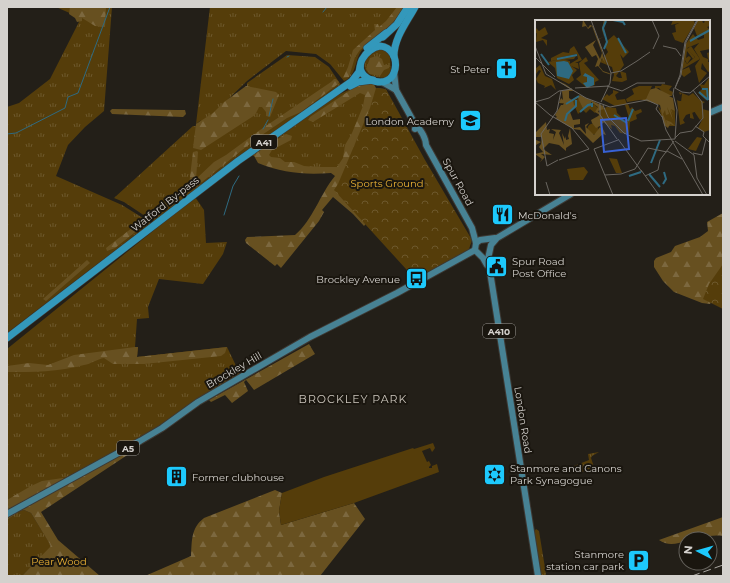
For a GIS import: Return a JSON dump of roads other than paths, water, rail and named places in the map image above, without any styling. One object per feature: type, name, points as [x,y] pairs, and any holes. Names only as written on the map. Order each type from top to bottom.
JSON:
[{"type":"highway","name":"A41","points":[[368,51],[397,24],[408,7]]},
{"type":"highway","points":[[394,56],[389,49],[383,46],[376,47],[368,51],[362,59],[360,67],[364,75],[373,80],[382,82],[389,80],[394,72],[395,44],[415,7]]},
{"type":"highway","name":"A41","points":[[339,91],[353,75],[361,53],[386,34]]},
{"type":"highway","name":"Watford By-pass","points":[[7,338],[238,161],[339,91],[356,77],[360,67]]},
{"type":"highway","name":"Watford By-pass","points":[[339,91],[358,82],[373,80]]},
{"type":"main road","name":"Spur Road","points":[[394,72],[396,90],[472,228],[479,237],[484,240]]},
{"type":"main road","points":[[382,82],[396,90]]},
{"type":"main road","points":[[710,113],[723,107]]},
{"type":"main road","name":"A5","points":[[477,252],[485,255],[490,249],[491,243],[497,238],[569,195]]},
{"type":"main road","name":"Spur Road","points":[[472,228],[476,243]]},
{"type":"main road","name":"A5","points":[[476,243],[497,238]]},
{"type":"main road","points":[[484,240],[489,244],[490,249]]},
{"type":"main road","points":[[476,243],[477,252]]},
{"type":"main road","name":"London Road","points":[[488,268],[490,249]]},
{"type":"main road","name":"London Road","points":[[477,252],[485,260],[488,268],[538,576]]},
{"type":"main road","name":"Brockley Hill","points":[[7,514],[162,428],[198,402],[303,341],[477,252]]},
{"type":"waterway","points":[[7,134],[16,133],[65,108],[68,97],[78,93],[110,7]]},
{"type":"waterway","points":[[323,12],[327,7]]},
{"type":"waterway","points":[[269,116],[273,99]]},
{"type":"waterway","points":[[263,129],[268,120]]},
{"type":"waterway","points":[[224,215],[233,186],[239,176]]},
{"type":"railway","points":[[692,576],[723,565]]},
{"type":"place","name":"St Peter","points":[[506,69]]},
{"type":"place","name":"London Academy","points":[[470,121]]},
{"type":"place","name":"McDonald's","points":[[502,215]]},
{"type":"place","name":"Spur Road Post Office","points":[[497,267]]},
{"type":"place","name":"Brockley Avenue","points":[[416,279]]},
{"type":"place","name":"Stanmore and Canons Park Synagogue","points":[[495,474]]},
{"type":"place","name":"Former clubhouse","points":[[177,477]]},
{"type":"place","name":"Stanmore station car park","points":[[639,560]]},
{"type":"district","name":"BROCKLEY PARK","points":[[353,399]]},
{"type":"park label","name":"Sports Ground","points":[[387,183]]},
{"type":"park label","name":"Pear Wood","points":[[59,561]]}]
